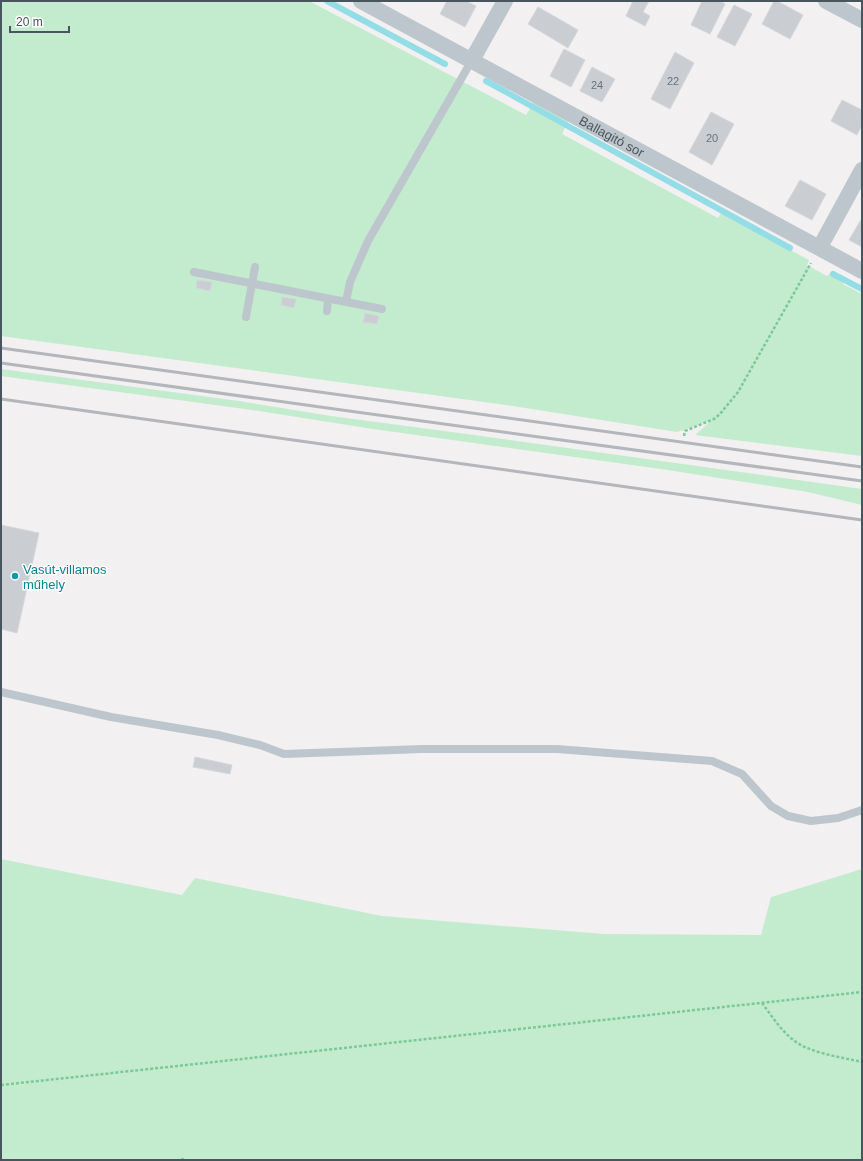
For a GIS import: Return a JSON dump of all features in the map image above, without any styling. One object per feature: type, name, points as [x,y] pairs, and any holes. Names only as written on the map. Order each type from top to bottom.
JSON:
[{"type":"street","name":"Ballagitó sor","points":[[361,1],[862,270]]},
{"type":"street","points":[[472,60],[505,1]]},
{"type":"street","points":[[826,1],[862,20]]},
{"type":"street","points":[[820,247],[862,170]]},
{"type":"lane","points":[[346,302],[350,282],[368,241],[472,60]]},
{"type":"lane","points":[[246,317],[255,267]]},
{"type":"lane","points":[[194,272],[382,309]]},
{"type":"lane","points":[[327,311],[328,299]]},
{"type":"lane","points":[[1,692],[111,717],[218,735],[260,744],[284,754],[422,749],[557,749],[712,761],[742,774],[771,806],[788,816],[812,821],[838,818],[862,810]]},
{"type":"path","points":[[684,436],[685,431],[706,423],[720,414],[738,392],[820,247]]},
{"type":"path","points":[[1,1085],[862,992]]},
{"type":"path","points":[[762,1003],[792,1040],[808,1049],[862,1062]]},
{"type":"green space","points":[[1,1],[309,1],[526,115],[535,100],[569,119],[562,134],[718,218],[721,213],[809,260],[807,265],[827,276],[829,274],[844,283],[843,284],[862,294],[862,456],[695,435],[712,420],[677,432],[506,405],[1,336]]},
{"type":"green space","points":[[1,369],[862,489],[862,505],[808,492],[661,469],[373,429],[252,410],[1,376]]},
{"type":"green space","points":[[1,859],[182,895],[195,878],[382,916],[604,934],[761,935],[771,897],[862,869],[862,1160],[1,1160]]},
{"type":"building","points":[[447,1],[466,1],[476,6],[465,27],[440,14]]},
{"type":"building","points":[[633,1],[649,1],[643,12],[650,16],[645,26],[626,16]]},
{"type":"building","points":[[702,1],[720,1],[725,4],[710,34],[691,25]]},
{"type":"building","points":[[774,1],[777,1],[803,15],[790,39],[762,24]]},
{"type":"building","points":[[734,5],[752,14],[735,46],[717,37]]},
{"type":"building","points":[[538,7],[578,30],[568,48],[528,24]]},
{"type":"building","points":[[564,49],[585,60],[571,87],[550,76]]},
{"type":"building","points":[[675,52],[694,63],[670,109],[651,99]]},
{"type":"building","points":[[592,67],[615,79],[602,102],[580,91]]},
{"type":"building","points":[[842,100],[862,110],[862,125],[857,135],[831,121]]},
{"type":"building","points":[[711,112],[734,124],[712,165],[689,152]]},
{"type":"building","points":[[800,180],[826,194],[812,220],[785,206]]},
{"type":"building","points":[[862,218],[862,247],[849,240]]},
{"type":"building","points":[[197,280],[212,282],[210,291],[196,288]]},
{"type":"building","points":[[282,297],[296,299],[294,308],[281,305]]},
{"type":"building","points":[[365,313],[379,316],[377,324],[363,322]]},
{"type":"building","name":"Vasút-villamos műhely","points":[[1,525],[39,533],[17,633],[1,629]]},
{"type":"building","points":[[195,757],[232,765],[230,774],[193,767]]},
{"type":"waterway","points":[[327,1],[445,64]]},
{"type":"waterway","points":[[486,81],[790,248]]},
{"type":"waterway","points":[[833,274],[862,289]]},
{"type":"railway","points":[[1,348],[862,467]]},
{"type":"railway","points":[[1,363],[862,481]]},
{"type":"railway","points":[[1,399],[862,520]]},
{"type":"place","name":"Vasút-villamos műhely","points":[[15,576]]}]
